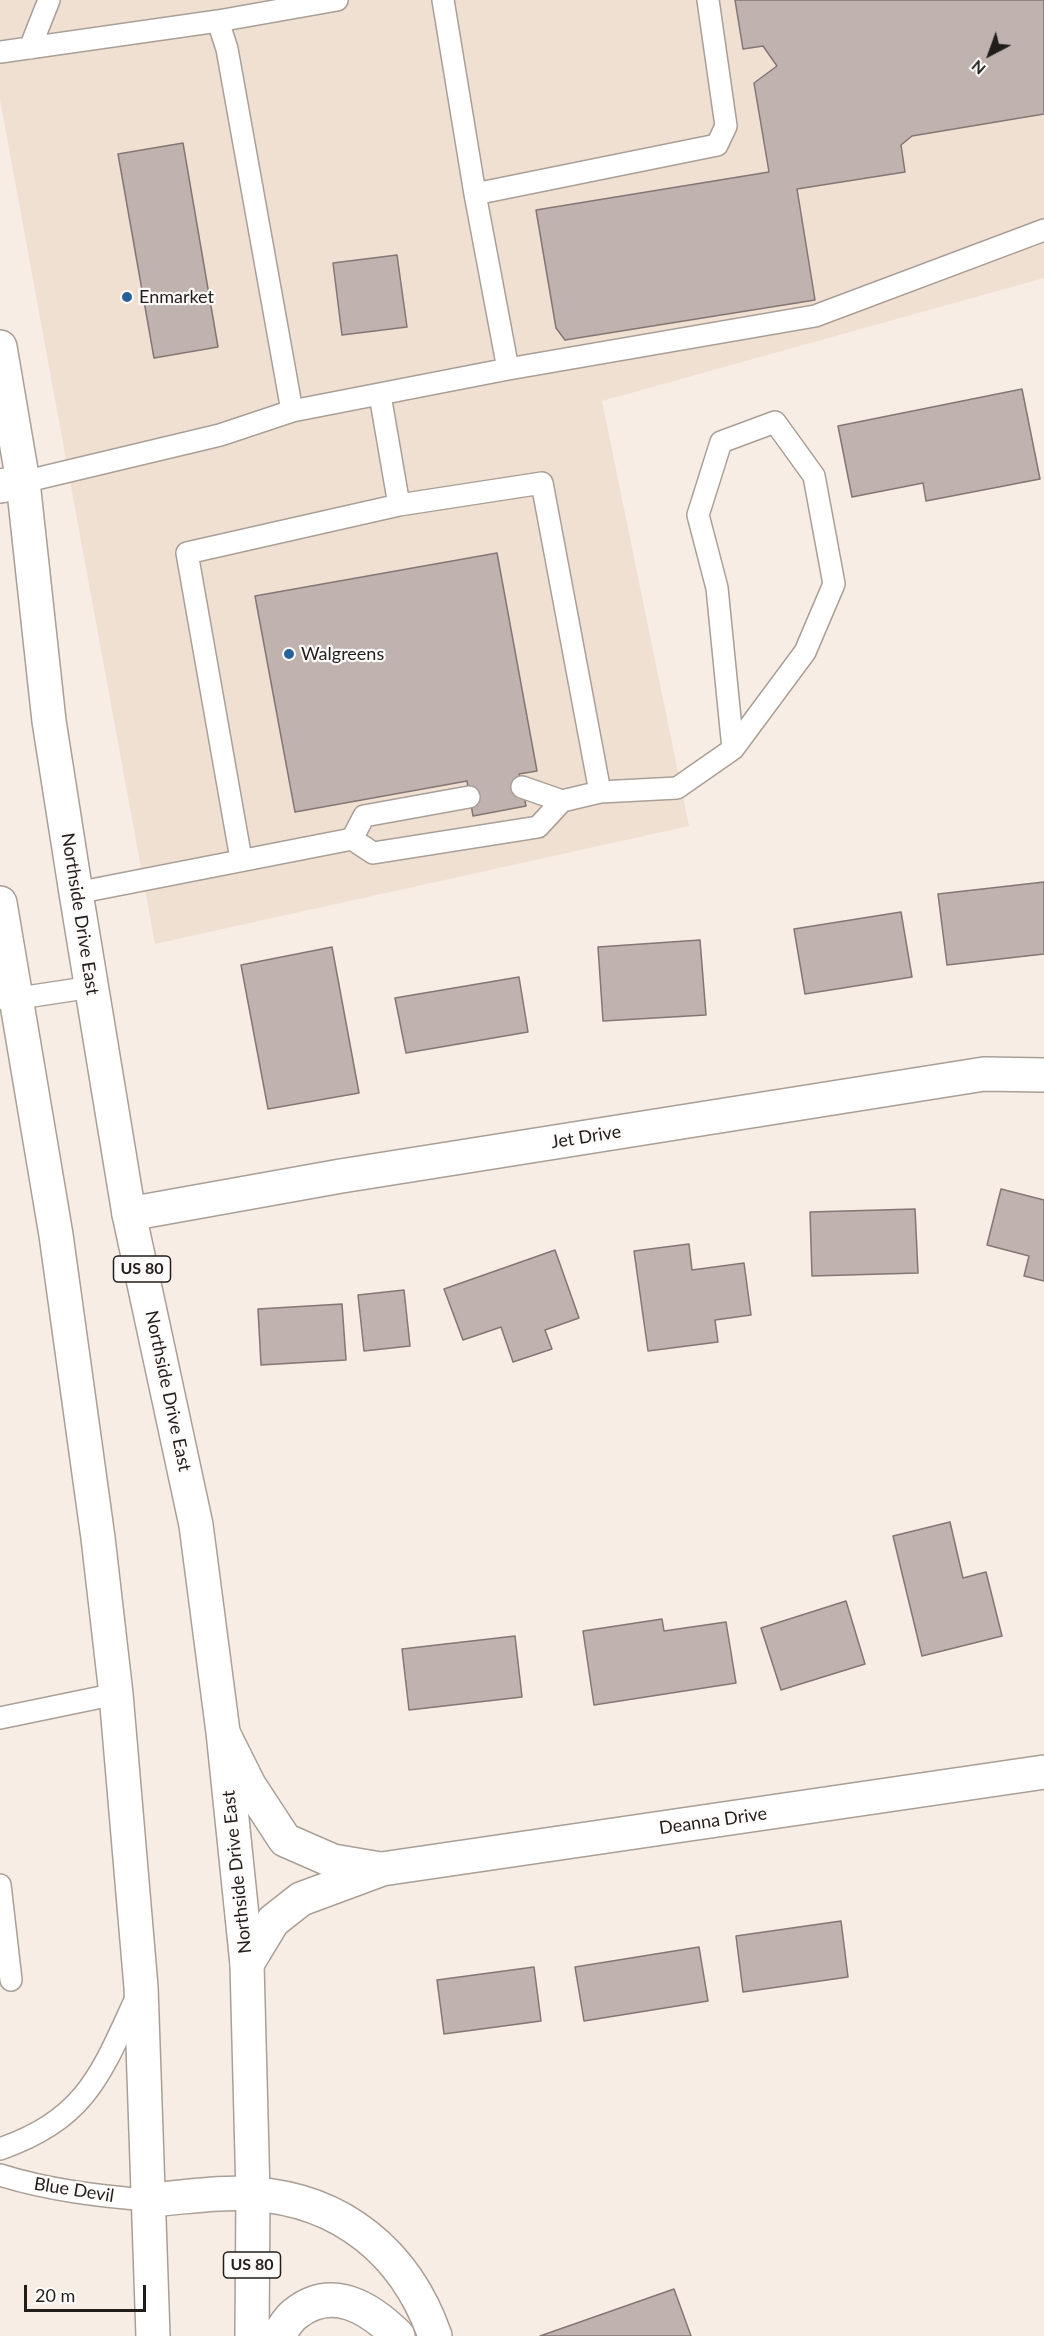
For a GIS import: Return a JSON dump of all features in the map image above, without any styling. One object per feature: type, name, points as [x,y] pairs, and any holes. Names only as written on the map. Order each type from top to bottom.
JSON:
[{"type":"main road","name":"Northside Drive East","points":[[0,347],[12,484],[76,893],[129,1214],[196,1525],[223,1732],[247,1964],[253,2194],[252,2336]]},
{"type":"main road","points":[[0,903],[8,1000],[56,1235],[98,1538],[116,1694],[141,1987],[153,2336]]},
{"type":"main road","name":"Jet Drive","points":[[129,1214],[341,1176],[984,1074],[1044,1075]]},
{"type":"main road","name":"Deanna Drive","points":[[223,1732],[249,1785],[285,1840],[333,1860],[382,1869]]},
{"type":"main road","name":"Deanna Drive","points":[[247,1964],[273,1921],[301,1899],[382,1869],[1044,1772]]},
{"type":"main road","points":[[148,2200],[253,2194],[313,2204],[363,2232],[382,2249],[407,2279],[427,2313],[435,2336]]},
{"type":"main road","points":[[278,2336],[295,2314],[316,2302],[349,2301],[376,2314],[398,2336]]},
{"type":"lane","points":[[30,48],[49,0]]},
{"type":"lane","points":[[0,52],[218,21],[337,0]]},
{"type":"lane","points":[[443,0],[475,194],[508,369]]},
{"type":"lane","points":[[475,194],[717,145],[726,126],[708,0]]},
{"type":"lane","points":[[218,21],[227,49],[292,411]]},
{"type":"lane","points":[[12,484],[220,435],[292,411],[508,369],[815,316],[1044,230]]},
{"type":"lane","points":[[380,395],[399,505]]},
{"type":"lane","points":[[522,788],[562,801],[600,792],[677,788],[733,749],[805,652],[834,584],[814,476],[775,422],[721,442],[698,515],[717,588],[733,749]]},
{"type":"lane","points":[[241,859],[187,553],[399,505],[542,483],[600,792]]},
{"type":"lane","points":[[352,839],[364,816],[469,797]]},
{"type":"lane","points":[[76,893],[352,839],[373,853],[538,827],[562,801]]},
{"type":"lane","points":[[8,1000],[92,987]]},
{"type":"lane","points":[[0,1718],[116,1694]]},
{"type":"lane","points":[[0,1885],[11,1980]]},
{"type":"lane","points":[[0,2150],[29,2139],[51,2127],[83,2097],[103,2069],[141,1987]]},
{"type":"lane","name":"Blue Devil","points":[[0,2175],[26,2183],[102,2196],[148,2200]]},
{"type":"shaded area","points":[[0,0],[1044,0],[1044,278],[602,401],[689,826],[155,944],[0,100]]},
{"type":"building","points":[[735,0],[1044,0],[1044,114],[912,136],[901,145],[905,172],[797,189],[815,300],[565,340],[556,328],[536,210],[769,172],[754,83],[777,66],[763,46],[743,49]]},
{"type":"building","points":[[183,143],[218,347],[154,358],[118,154]]},
{"type":"building","points":[[397,255],[407,327],[342,335],[333,263]]},
{"type":"building","points":[[1022,389],[1040,479],[926,501],[923,483],[852,497],[838,426]]},
{"type":"building","points":[[497,553],[537,771],[519,774],[526,806],[473,816],[467,781],[295,812],[255,596]]},
{"type":"building","points":[[1044,882],[1044,954],[947,965],[938,894]]},
{"type":"building","points":[[901,912],[912,977],[805,994],[794,929]]},
{"type":"building","points":[[700,940],[706,1015],[603,1021],[598,947]]},
{"type":"building","points":[[332,947],[359,1093],[268,1109],[241,965]]},
{"type":"building","points":[[519,977],[528,1032],[406,1053],[395,998]]},
{"type":"building","points":[[1001,1189],[1044,1200],[1044,1281],[1024,1276],[1029,1256],[987,1245]]},
{"type":"building","points":[[915,1209],[918,1273],[812,1276],[810,1212]]},
{"type":"building","points":[[689,1244],[692,1270],[744,1263],[751,1315],[715,1320],[718,1342],[648,1351],[634,1251]]},
{"type":"building","points":[[555,1250],[579,1318],[545,1330],[552,1349],[513,1362],[501,1327],[463,1340],[444,1289]]},
{"type":"building","points":[[404,1290],[410,1346],[364,1351],[358,1295]]},
{"type":"building","points":[[342,1304],[346,1360],[261,1365],[258,1309]]},
{"type":"building","points":[[950,1522],[963,1578],[986,1572],[1002,1636],[922,1656],[893,1536]]},
{"type":"building","points":[[846,1601],[865,1664],[781,1690],[761,1628]]},
{"type":"building","points":[[662,1619],[664,1631],[726,1622],[736,1683],[594,1705],[583,1631]]},
{"type":"building","points":[[515,1636],[522,1697],[409,1710],[402,1649]]},
{"type":"building","points":[[841,1921],[848,1977],[743,1992],[736,1936]]},
{"type":"building","points":[[699,1947],[708,2001],[584,2021],[575,1967]]},
{"type":"building","points":[[534,1967],[541,2021],[444,2034],[437,1980]]},
{"type":"building","points":[[674,2289],[691,2336],[540,2336]]},
{"type":"place","name":"Enmarket","points":[[127,297]]},
{"type":"place","name":"Walgreens","points":[[289,654]]}]
